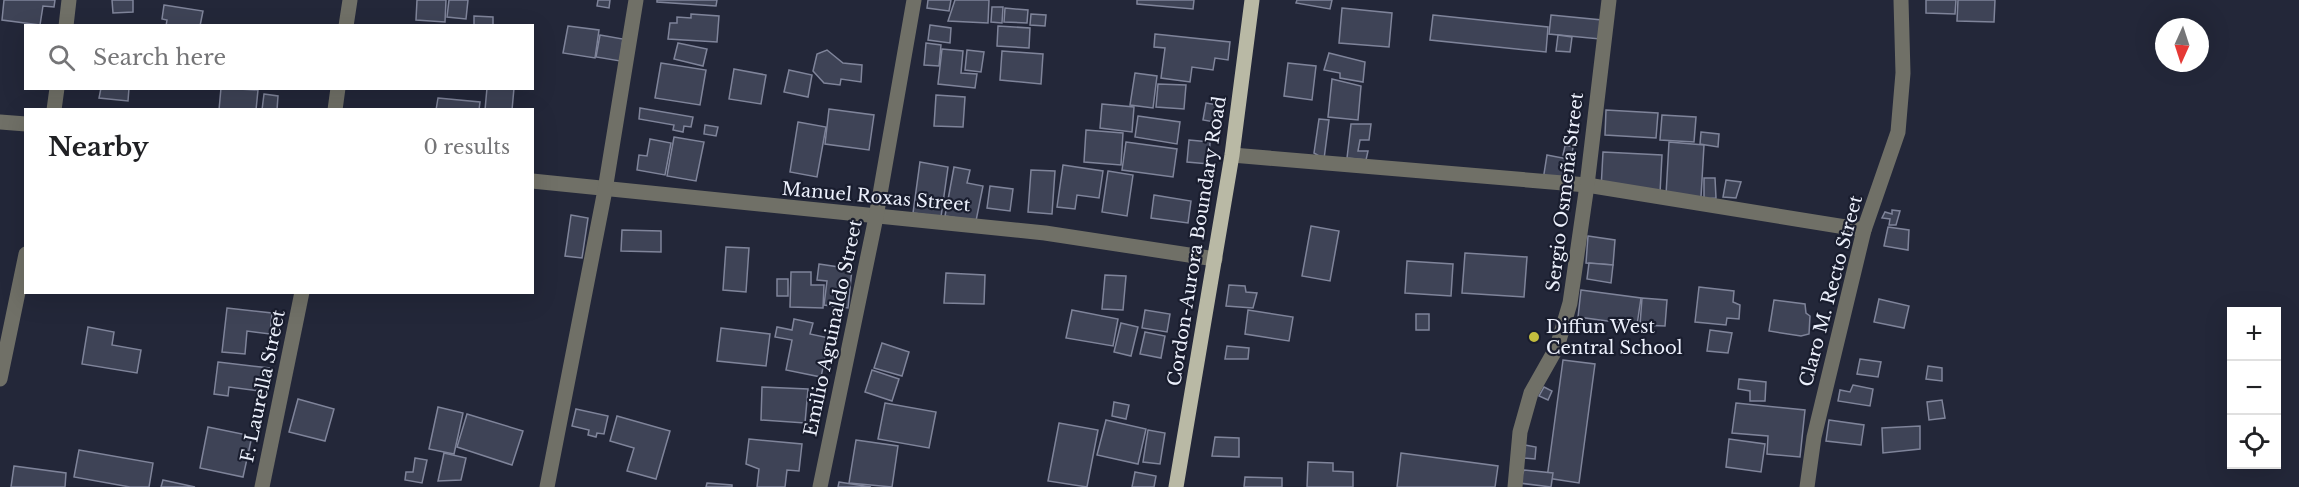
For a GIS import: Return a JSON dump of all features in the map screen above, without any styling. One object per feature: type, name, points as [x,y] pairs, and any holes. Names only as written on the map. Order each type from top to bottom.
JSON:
[{"type":"main road","name":"Cordon-Aurora Boundary Road","points":[[1176,487],[1232,155],[1252,0]]},
{"type":"street","points":[[66,24],[69,0]]},
{"type":"street","points":[[346,24],[350,0]]},
{"type":"street","points":[[547,487],[605,190],[636,0]]},
{"type":"street","name":"Emilio Aguinaldo Street","points":[[820,487],[876,217],[914,0]]},
{"type":"street","name":"Sergio Osmeña Street","points":[[1515,487],[1520,432],[1531,393],[1557,347],[1570,303],[1609,0]]},
{"type":"street","name":"Claro M. Recto Street","points":[[1807,487],[1814,437],[1864,230],[1898,132],[1903,73],[1901,0]]},
{"type":"street","points":[[54,108],[57,90]]},
{"type":"street","points":[[335,108],[338,90]]},
{"type":"street","points":[[0,122],[24,124]]},
{"type":"street","points":[[1232,155],[1587,185],[1864,230]]},
{"type":"street","name":"Manuel Roxas Street","points":[[534,181],[1045,233],[1215,259]]},
{"type":"street","points":[[0,379],[24,264]]},
{"type":"street","name":"F. Laurella Street","points":[[262,487],[302,294]]},
{"type":"building","points":[[4,0],[55,0],[54,7],[43,6],[40,24],[2,20]]},
{"type":"building","points":[[112,0],[133,0],[133,12],[113,13]]},
{"type":"building","points":[[417,0],[446,0],[445,22],[416,20]]},
{"type":"building","points":[[449,0],[468,0],[466,19],[447,17]]},
{"type":"building","points":[[598,0],[610,0],[609,8],[597,6]]},
{"type":"building","points":[[657,0],[717,0],[716,6],[657,2]]},
{"type":"building","points":[[928,0],[951,0],[949,11],[927,8]]},
{"type":"building","points":[[955,0],[989,0],[988,23],[948,21]]},
{"type":"building","points":[[1137,0],[1194,0],[1193,9],[1137,4]]},
{"type":"building","points":[[1297,0],[1332,0],[1330,9],[1296,3]]},
{"type":"building","points":[[1926,0],[1956,0],[1955,14],[1926,13]]},
{"type":"building","points":[[1958,0],[1995,0],[1994,22],[1957,21]]},
{"type":"building","points":[[164,5],[203,11],[200,24],[166,24],[167,20],[162,19]]},
{"type":"building","points":[[992,7],[1003,7],[1002,23],[991,22]]},
{"type":"building","points":[[1005,8],[1028,10],[1027,23],[1004,22]]},
{"type":"building","points":[[1342,8],[1392,13],[1389,47],[1339,43]]},
{"type":"building","points":[[691,14],[719,16],[717,42],[668,39],[670,23],[677,23],[677,17],[691,18]]},
{"type":"building","points":[[1031,14],[1046,15],[1045,26],[1030,25]]},
{"type":"building","points":[[1433,15],[1548,27],[1546,52],[1430,40]]},
{"type":"building","points":[[1551,15],[1602,20],[1600,39],[1549,34]]},
{"type":"building","points":[[474,16],[493,17],[493,24],[474,24]]},
{"type":"building","points":[[930,25],[951,28],[950,43],[928,40]]},
{"type":"building","points":[[568,26],[599,30],[595,58],[563,53]]},
{"type":"building","points":[[998,26],[1030,28],[1029,48],[997,46]]},
{"type":"building","points":[[1155,34],[1230,42],[1228,60],[1215,58],[1213,70],[1192,67],[1190,82],[1161,78],[1165,48],[1154,47]]},
{"type":"building","points":[[600,35],[623,39],[620,61],[596,57]]},
{"type":"building","points":[[1558,35],[1572,37],[1570,52],[1556,51]]},
{"type":"building","points":[[678,43],[707,49],[703,66],[674,59]]},
{"type":"building","points":[[926,43],[941,45],[939,66],[924,65]]},
{"type":"building","points":[[942,49],[963,51],[961,73],[977,74],[975,88],[938,84]]},
{"type":"building","points":[[827,50],[843,63],[862,65],[861,82],[841,79],[840,85],[824,83],[813,71],[817,54]]},
{"type":"building","points":[[967,50],[984,52],[981,72],[965,70]]},
{"type":"building","points":[[1002,51],[1043,54],[1041,84],[1000,80]]},
{"type":"building","points":[[1329,53],[1365,62],[1363,82],[1340,78],[1340,73],[1324,70]]},
{"type":"building","points":[[661,63],[706,70],[700,105],[655,98]]},
{"type":"building","points":[[1288,63],[1316,66],[1312,100],[1284,96]]},
{"type":"building","points":[[734,69],[766,75],[761,104],[729,99]]},
{"type":"building","points":[[789,70],[812,75],[808,97],[784,92]]},
{"type":"building","points":[[1135,73],[1157,76],[1153,108],[1130,105]]},
{"type":"building","points":[[1332,79],[1361,86],[1358,120],[1328,117]]},
{"type":"building","points":[[1158,84],[1186,85],[1184,109],[1156,107]]},
{"type":"building","points":[[101,90],[129,90],[128,101],[99,98]]},
{"type":"building","points":[[221,90],[258,90],[256,108],[219,108]]},
{"type":"building","points":[[487,90],[514,90],[512,108],[485,108]]},
{"type":"building","points":[[264,94],[278,96],[277,108],[262,108]]},
{"type":"building","points":[[936,95],[965,97],[963,127],[934,126]]},
{"type":"building","points":[[438,98],[480,102],[479,108],[436,108]]},
{"type":"building","points":[[1206,103],[1224,106],[1220,123],[1203,120]]},
{"type":"building","points":[[1102,104],[1134,107],[1132,132],[1100,128]]},
{"type":"building","points":[[640,108],[693,117],[691,127],[684,126],[683,132],[673,130],[674,125],[639,119]]},
{"type":"building","points":[[829,109],[874,115],[869,150],[825,144]]},
{"type":"building","points":[[1606,110],[1658,113],[1656,138],[1605,135]]},
{"type":"building","points":[[1662,115],[1696,117],[1694,142],[1660,140]]},
{"type":"building","points":[[1138,116],[1180,122],[1177,144],[1135,137]]},
{"type":"building","points":[[1319,119],[1329,120],[1324,159],[1314,153]]},
{"type":"building","points":[[798,122],[826,127],[817,177],[790,172]]},
{"type":"building","points":[[1351,124],[1371,124],[1369,140],[1360,140],[1358,151],[1368,151],[1366,160],[1347,158]]},
{"type":"building","points":[[705,125],[718,127],[716,136],[704,134]]},
{"type":"building","points":[[1086,130],[1123,133],[1121,165],[1084,162]]},
{"type":"building","points":[[1701,132],[1719,134],[1718,147],[1700,144]]},
{"type":"building","points":[[674,137],[704,142],[696,181],[667,176]]},
{"type":"building","points":[[650,139],[671,143],[665,175],[637,170],[639,155],[647,156]]},
{"type":"building","points":[[1189,140],[1210,142],[1209,164],[1187,162]]},
{"type":"building","points":[[1126,142],[1177,149],[1173,177],[1122,170]]},
{"type":"building","points":[[1669,142],[1704,145],[1701,197],[1666,195]]},
{"type":"building","points":[[1565,146],[1573,146],[1572,157],[1563,155]]},
{"type":"building","points":[[1603,152],[1662,155],[1660,193],[1601,189]]},
{"type":"building","points":[[1547,155],[1568,159],[1563,182],[1543,180]]},
{"type":"building","points":[[920,162],[948,167],[941,217],[913,213]]},
{"type":"building","points":[[1063,165],[1103,171],[1099,198],[1077,195],[1075,209],[1057,207]]},
{"type":"building","points":[[954,167],[970,170],[967,183],[983,186],[976,221],[945,216]]},
{"type":"building","points":[[1031,170],[1055,171],[1052,214],[1028,212]]},
{"type":"building","points":[[1108,171],[1133,175],[1127,216],[1102,212]]},
{"type":"building","points":[[1704,178],[1715,178],[1716,198],[1704,199]]},
{"type":"building","points":[[1726,180],[1741,182],[1736,198],[1723,197]]},
{"type":"building","points":[[990,186],[1013,189],[1010,211],[987,208]]},
{"type":"building","points":[[1154,195],[1191,201],[1188,223],[1151,218]]},
{"type":"building","points":[[1892,210],[1900,211],[1896,225],[1889,225],[1890,219],[1882,218],[1885,212],[1892,214]]},
{"type":"building","points":[[571,215],[588,218],[582,258],[565,256]]},
{"type":"building","points":[[1311,226],[1339,231],[1330,281],[1302,276]]},
{"type":"building","points":[[1888,227],[1909,230],[1908,250],[1884,246]]},
{"type":"building","points":[[622,230],[661,231],[661,252],[621,251]]},
{"type":"building","points":[[1588,236],[1615,240],[1613,265],[1586,263]]},
{"type":"building","points":[[726,247],[749,248],[746,292],[723,290]]},
{"type":"building","points":[[1465,253],[1527,257],[1524,297],[1462,293]]},
{"type":"building","points":[[1407,261],[1453,264],[1451,296],[1405,293]]},
{"type":"building","points":[[1589,263],[1613,265],[1611,283],[1587,279]]},
{"type":"building","points":[[819,264],[852,269],[848,308],[824,305],[827,281],[817,280]]},
{"type":"building","points":[[791,272],[811,272],[811,285],[824,285],[823,308],[790,307]]},
{"type":"building","points":[[946,273],[985,275],[984,304],[944,303]]},
{"type":"building","points":[[1105,275],[1126,276],[1123,310],[1102,309]]},
{"type":"building","points":[[777,279],[788,279],[788,296],[777,296]]},
{"type":"building","points":[[1229,285],[1245,286],[1246,292],[1257,293],[1253,308],[1226,306]]},
{"type":"building","points":[[1699,287],[1734,291],[1733,302],[1740,305],[1739,319],[1727,318],[1726,325],[1695,322]]},
{"type":"building","points":[[1581,290],[1641,298],[1637,325],[1578,317]]},
{"type":"building","points":[[1642,298],[1667,300],[1665,326],[1640,325]]},
{"type":"building","points":[[1879,299],[1909,306],[1904,328],[1874,322]]},
{"type":"building","points":[[1774,300],[1805,304],[1806,313],[1810,316],[1809,334],[1801,336],[1769,331]]},
{"type":"building","points":[[227,308],[272,313],[270,334],[247,331],[245,354],[222,352]]},
{"type":"building","points":[[1072,310],[1118,319],[1113,346],[1066,338]]},
{"type":"building","points":[[1145,310],[1170,314],[1167,332],[1142,328]]},
{"type":"building","points":[[1248,310],[1293,317],[1289,341],[1245,334]]},
{"type":"building","points":[[1416,314],[1429,314],[1429,330],[1416,330]]},
{"type":"building","points":[[794,319],[813,323],[810,334],[829,338],[821,377],[786,370],[792,340],[775,337],[777,327],[792,330]]},
{"type":"building","points":[[1121,323],[1138,327],[1131,356],[1114,352]]},
{"type":"building","points":[[88,327],[114,332],[112,345],[141,350],[137,373],[82,364]]},
{"type":"building","points":[[721,328],[770,334],[766,366],[717,361]]},
{"type":"building","points":[[1710,330],[1732,333],[1728,353],[1707,351]]},
{"type":"building","points":[[1145,332],[1165,336],[1161,358],[1140,354]]},
{"type":"building","points":[[882,343],[909,352],[902,376],[874,368]]},
{"type":"building","points":[[1227,346],[1249,348],[1248,359],[1225,359]]},
{"type":"building","points":[[1860,359],[1881,362],[1878,377],[1857,374]]},
{"type":"building","points":[[1563,360],[1595,364],[1579,483],[1547,478]]},
{"type":"building","points":[[218,362],[270,368],[267,392],[229,387],[228,396],[214,394]]},
{"type":"building","points":[[1928,366],[1942,368],[1942,381],[1926,379]]},
{"type":"building","points":[[872,370],[899,379],[892,401],[865,392]]},
{"type":"building","points":[[1739,379],[1766,382],[1765,401],[1750,401],[1750,391],[1738,389]]},
{"type":"building","points":[[1853,385],[1873,389],[1870,406],[1838,401],[1840,390],[1850,392]]},
{"type":"building","points":[[762,387],[808,389],[805,423],[761,420]]},
{"type":"building","points":[[1544,387],[1552,391],[1548,400],[1539,396]]},
{"type":"building","points":[[298,399],[334,409],[325,441],[289,432]]},
{"type":"building","points":[[1942,400],[1945,418],[1929,420],[1927,402]]},
{"type":"building","points":[[1114,402],[1129,405],[1126,419],[1112,416]]},
{"type":"building","points":[[885,403],[936,412],[929,448],[878,439]]},
{"type":"building","points":[[1736,403],[1805,410],[1800,457],[1767,454],[1768,436],[1732,433]]},
{"type":"building","points":[[438,407],[463,413],[454,454],[429,449]]},
{"type":"building","points":[[576,409],[608,416],[604,434],[597,433],[596,437],[588,435],[589,430],[572,426]]},
{"type":"building","points":[[467,414],[523,431],[512,465],[457,447]]},
{"type":"building","points":[[617,416],[670,431],[656,479],[627,471],[634,448],[610,441]]},
{"type":"building","points":[[1106,420],[1146,429],[1138,464],[1097,455]]},
{"type":"building","points":[[1829,420],[1864,425],[1861,445],[1826,441]]},
{"type":"building","points":[[1059,423],[1098,430],[1087,487],[1048,481]]},
{"type":"building","points":[[1920,426],[1920,449],[1883,453],[1882,428]]},
{"type":"building","points":[[208,427],[252,436],[243,477],[200,468]]},
{"type":"building","points":[[1148,430],[1165,433],[1160,464],[1143,462]]},
{"type":"building","points":[[1215,437],[1239,438],[1239,457],[1212,456]]},
{"type":"building","points":[[749,439],[802,444],[799,471],[787,470],[785,487],[757,487],[759,469],[746,464]]},
{"type":"building","points":[[1729,439],[1765,444],[1761,472],[1726,467]]},
{"type":"building","points":[[856,440],[898,446],[892,487],[849,483]]},
{"type":"building","points":[[1525,445],[1536,447],[1535,459],[1524,458]]},
{"type":"building","points":[[79,450],[153,463],[149,487],[130,487],[74,477]]},
{"type":"building","points":[[444,453],[466,458],[461,480],[438,481]]},
{"type":"building","points":[[1401,453],[1498,466],[1495,487],[1397,487]]},
{"type":"building","points":[[415,458],[427,460],[422,483],[405,480],[406,472],[413,472]]},
{"type":"building","points":[[1308,462],[1333,463],[1333,471],[1353,472],[1353,487],[1307,487]]},
{"type":"building","points":[[14,466],[66,473],[65,487],[11,487]]},
{"type":"building","points":[[1524,470],[1553,473],[1551,487],[1519,483]]},
{"type":"building","points":[[1135,472],[1156,476],[1154,487],[1132,487]]},
{"type":"building","points":[[1245,477],[1282,478],[1282,487],[1244,487]]},
{"type":"building","points":[[163,480],[195,487],[161,487]]},
{"type":"building","points":[[839,482],[871,487],[838,487]]},
{"type":"building","points":[[707,483],[732,485],[732,487],[706,487]]},
{"type":"place","name":"Diffun West Central School","points":[[1534,337]]}]
